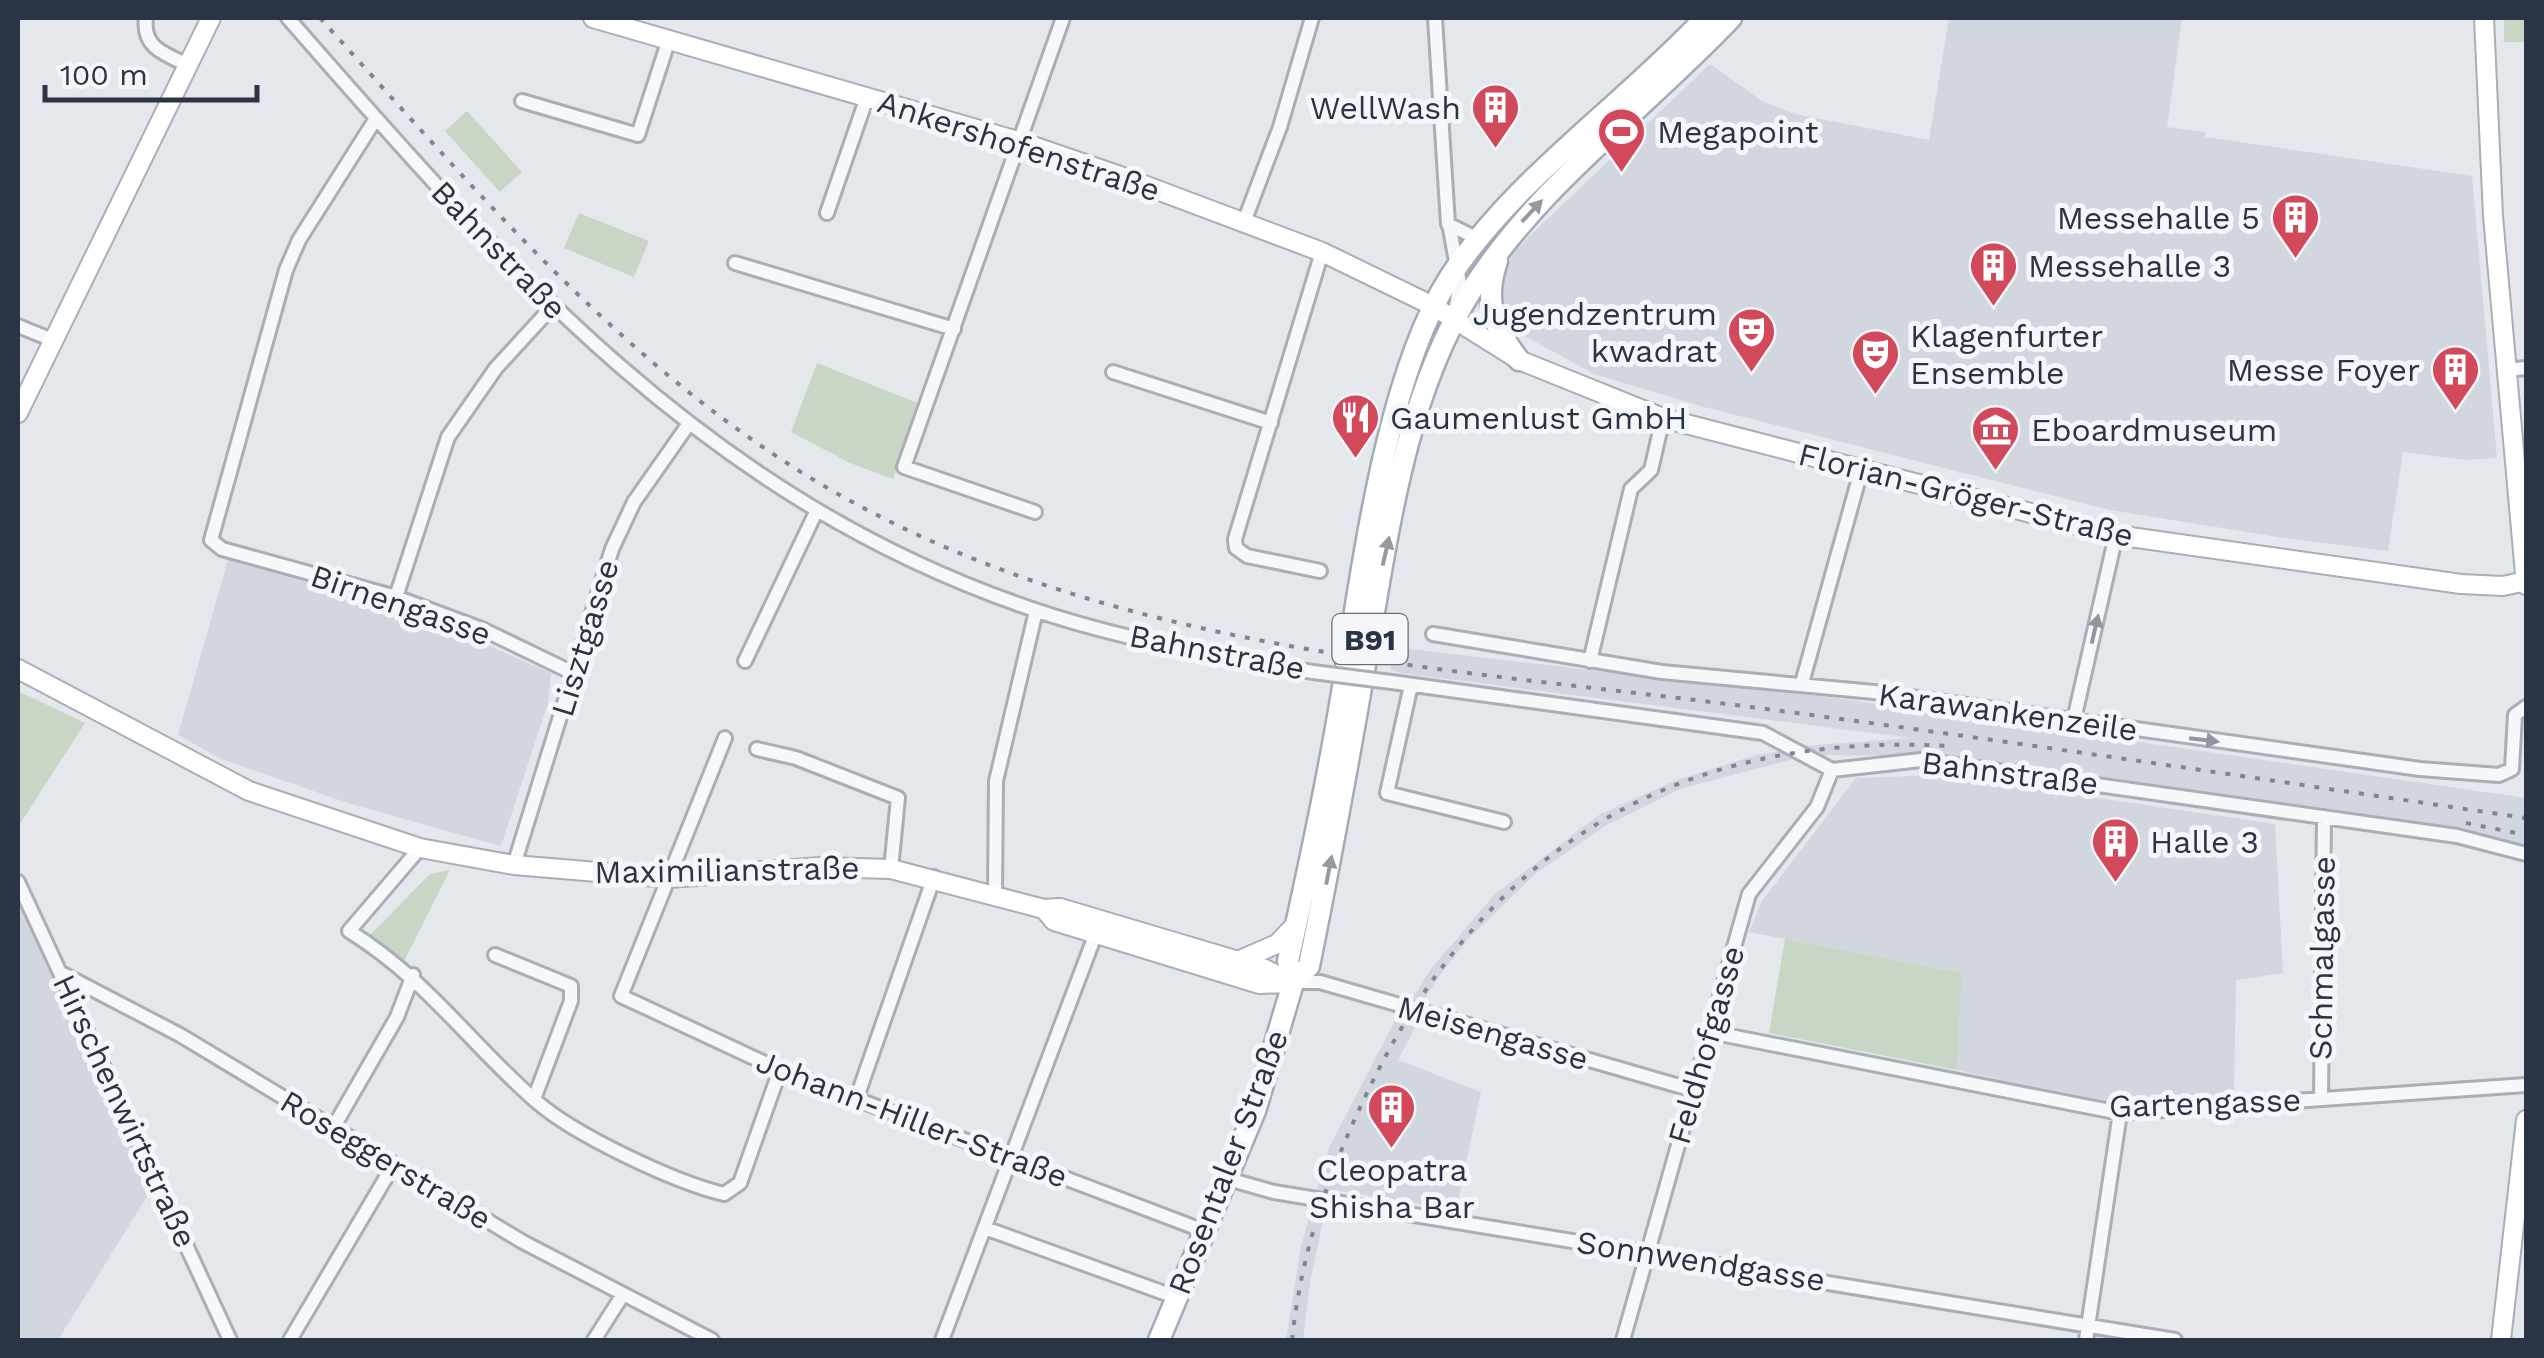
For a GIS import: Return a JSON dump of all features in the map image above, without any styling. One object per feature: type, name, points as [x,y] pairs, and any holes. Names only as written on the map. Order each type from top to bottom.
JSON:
[{"type":"main road","name":"B91","points":[[1299,964],[1386,550],[1425,391],[1478,240],[1705,18]]},
{"type":"main road","name":"B91","points":[[1299,964],[1296,923],[1384,465],[1417,342],[1433,306],[1460,300],[1525,218],[1731,18]]},
{"type":"main road","points":[[1502,248],[1491,278],[1490,303],[1496,331],[1519,360]]},
{"type":"main road","points":[[1292,983],[1299,964]]},
{"type":"main road","name":"Rosentaler Straße","points":[[1159,1340],[1207,1232],[1268,1076],[1292,983]]},
{"type":"street","points":[[146,18],[144,32],[150,44],[188,65]]},
{"type":"street","points":[[18,412],[211,18]]},
{"type":"street","name":"Ankershofenstraße","points":[[593,18],[1021,142],[1322,252],[1433,306]]},
{"type":"street","points":[[1035,512],[904,467],[1063,18]]},
{"type":"street","points":[[1244,222],[1280,127],[1312,18]]},
{"type":"street","points":[[1435,18],[1444,166],[1460,300]]},
{"type":"street","points":[[2484,18],[2506,370],[2526,582]]},
{"type":"street","name":"Bahnstraße","points":[[290,19],[375,120],[552,307],[688,425],[816,512],[904,558],[1036,611],[1127,635],[1313,672],[1763,732],[1832,770],[1921,760],[2457,836],[2526,854]]},
{"type":"street","points":[[522,101],[638,135],[669,40]]},
{"type":"street","points":[[827,213],[868,97]]},
{"type":"street","name":"Birnengasse","points":[[375,120],[299,240],[286,270],[210,535],[222,549],[396,597],[484,630],[575,674]]},
{"type":"street","points":[[1450,229],[1478,240]]},
{"type":"street","points":[[1320,571],[1246,556],[1236,548],[1322,252]]},
{"type":"street","points":[[735,263],[954,329]]},
{"type":"street","name":"Florian-Gröger-Straße","points":[[1433,306],[1460,300],[1519,360],[1663,418],[1862,470],[2116,534],[2461,584],[2504,586],[2526,582]]},
{"type":"street","points":[[396,597],[448,437],[496,368],[552,307]]},
{"type":"street","points":[[18,326],[55,341]]},
{"type":"street","points":[[2506,370],[2526,368]]},
{"type":"street","points":[[1113,372],[1271,423]]},
{"type":"street","points":[[1590,661],[1631,489],[1652,470],[1663,418]]},
{"type":"street","name":"Lisztgasse","points":[[514,865],[626,517],[688,425]]},
{"type":"street","points":[[1802,683],[1862,470]]},
{"type":"street","points":[[745,661],[816,512]]},
{"type":"street","points":[[2073,724],[2116,534]]},
{"type":"street","points":[[995,894],[996,781],[1036,611]]},
{"type":"street","name":"Karawankenzeile","points":[[1433,634],[1590,661],[1774,685],[1802,683],[2073,724],[2420,769],[2499,775],[2512,769],[2516,714],[2526,707]]},
{"type":"street","name":"Maximilianstraße","points":[[18,670],[250,791],[420,848],[514,865],[670,878],[820,867],[891,870],[934,877],[1044,909],[1060,908],[1265,969],[1292,983]]},
{"type":"street","points":[[1405,684],[1387,792],[1504,822]]},
{"type":"street","points":[[670,878],[725,738]]},
{"type":"street","points":[[758,749],[796,758],[898,798],[891,870]]},
{"type":"street","name":"Feldhofgasse","points":[[1623,1340],[1749,894],[1817,807],[1832,770]]},
{"type":"street","name":"Schmalgasse","points":[[2321,1099],[2324,818]]},
{"type":"street","points":[[420,848],[348,931],[413,975],[534,1099],[609,1146],[724,1194],[740,1183],[780,1070]]},
{"type":"street","points":[[856,1100],[934,877]]},
{"type":"street","name":"Johann-Hiller-Straße","points":[[670,878],[621,996],[780,1070],[1207,1232]]},
{"type":"street","name":"Hirschenwirtstraße","points":[[18,882],[230,1340]]},
{"type":"street","name":"Maximilianstraße","points":[[1044,909],[1054,921],[1259,984],[1292,983]]},
{"type":"street","points":[[1234,961],[1267,950],[1296,923]]},
{"type":"street","points":[[942,1340],[1096,934]]},
{"type":"street","points":[[495,955],[572,986],[571,1001],[534,1099]]},
{"type":"street","name":"Roseggerstraße","points":[[63,974],[180,1036],[622,1296],[712,1340]]},
{"type":"street","points":[[333,1128],[397,1017],[413,975]]},
{"type":"street","name":"Meisengasse","points":[[1292,983],[1320,982],[1692,1090]]},
{"type":"street","name":"Gartengasse","points":[[1710,1032],[2120,1112],[2526,1085]]},
{"type":"street","points":[[2087,1333],[2120,1112]]},
{"type":"street","points":[[2501,1340],[2526,1121]]},
{"type":"street","points":[[290,1340],[394,1164]]},
{"type":"street","name":"Sonnwendgasse","points":[[1228,1179],[1274,1192],[1648,1252],[2087,1333],[2175,1340]]},
{"type":"street","points":[[985,1228],[1178,1298]]},
{"type":"street","points":[[594,1340],[622,1296]]},
{"type":"shaded area","points":[[1949,18],[2182,18],[2167,127],[2205,132],[2205,137],[2472,176],[2497,458],[2465,460],[2403,452],[2388,551],[2284,538],[2110,510],[1704,407],[1594,374],[1514,330],[1499,296],[1512,253],[1710,64],[1762,101],[1794,114],[1929,140]]},
{"type":"shaded area","points":[[228,560],[409,611],[551,673],[548,703],[501,846],[351,804],[221,759],[178,735]]},
{"type":"shaded area","points":[[1392,647],[1842,699],[2526,798],[2526,845],[2456,827],[1952,756],[1808,755],[1680,789],[1607,825],[1536,873],[1467,940],[1440,975],[1417,1010],[1423,1012],[1398,1060],[1481,1092],[1456,1210],[1335,1190],[1325,1211],[1303,1340],[1286,1340],[1301,1246],[1329,1148],[1402,1007],[1407,1007],[1431,969],[1495,894],[1599,815],[1674,781],[1756,755],[1816,745],[1911,738],[1401,673],[1391,669]]},
{"type":"shaded area","points":[[1942,775],[2275,824],[2283,973],[2236,980],[2234,1095],[2108,1103],[1957,1070],[1962,973],[1749,932],[1762,901],[1856,778]]},
{"type":"shaded area","points":[[18,901],[151,1190],[58,1340],[18,1340]]},
{"type":"green space","points":[[2504,18],[2526,18],[2526,42],[2504,42]]},
{"type":"green space","points":[[467,111],[522,172],[500,192],[445,131]]},
{"type":"green space","points":[[579,213],[649,241],[634,277],[564,248]]},
{"type":"green space","points":[[817,363],[920,404],[893,479],[850,463],[791,432]]},
{"type":"green space","points":[[18,691],[85,723],[18,827]]},
{"type":"green space","points":[[450,870],[404,961],[370,935],[430,874]]},
{"type":"green space","points":[[1785,939],[1962,973],[1957,1070],[1769,1033]]},
{"type":"railway","points":[[320,18],[553,270],[679,384],[747,436],[819,483],[927,539],[1039,583],[1154,617],[1272,643],[1391,662],[1848,720],[2526,818]]},
{"type":"railway","points":[[1292,1340],[1302,1276],[1318,1214],[1366,1095],[1413,1009],[1467,935],[1529,873],[1598,823],[1674,785],[1758,760],[1849,747],[1947,746]]},
{"type":"railway","points":[[2466,823],[2526,835]]},
{"type":"place","name":"WellWash","points":[[1496,150]]},
{"type":"place","name":"Megapoint","points":[[1622,174]]},
{"type":"place","name":"Messehalle 5","points":[[2295,260]]},
{"type":"place","name":"Messehalle 3","points":[[1993,308]]},
{"type":"place","name":"Jugendzentrum kwadrat","points":[[1752,374]]},
{"type":"place","name":"Klagenfurter Ensemble","points":[[1875,396]]},
{"type":"place","name":"Messe Foyer","points":[[2455,412]]},
{"type":"place","name":"Gaumenlust GmbH","points":[[1355,460]]},
{"type":"place","name":"Eboardmuseum","points":[[1996,472]]},
{"type":"place","name":"Halle 3","points":[[2115,884]]},
{"type":"place","name":"Cleopatra Shisha Bar","points":[[1392,1150]]}]
